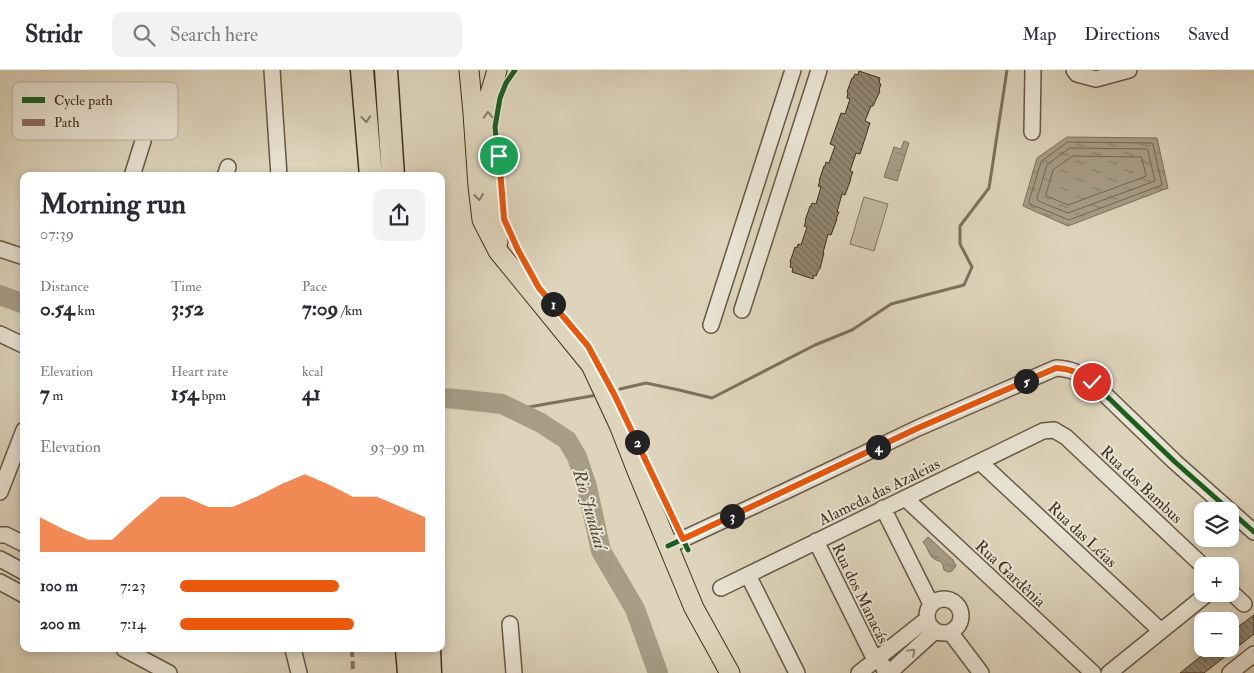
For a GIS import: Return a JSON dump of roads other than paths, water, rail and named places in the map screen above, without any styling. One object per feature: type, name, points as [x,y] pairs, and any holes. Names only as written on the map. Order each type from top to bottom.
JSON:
[{"type":"highway","points":[[362,70],[371,172]]},
{"type":"highway","points":[[386,70],[393,172]]},
{"type":"highway","points":[[407,652],[409,673]]},
{"type":"highway","points":[[429,652],[430,673]]},
{"type":"main road","points":[[469,70],[483,146],[498,251],[591,365],[619,425],[694,608],[730,673]]},
{"type":"main road","points":[[474,70],[482,74],[498,72],[487,104],[483,146]]},
{"type":"street","points":[[272,70],[280,172]]},
{"type":"street","points":[[711,325],[793,70]]},
{"type":"street","points":[[742,310],[819,70]]},
{"type":"street","points":[[1032,132],[1033,70]]},
{"type":"street","points":[[1074,70],[1077,74],[1096,79],[1129,70]]},
{"type":"street","points":[[133,172],[143,141]]},
{"type":"street","points":[[0,249],[20,256]]},
{"type":"street","points":[[723,287],[747,295]]},
{"type":"street","points":[[0,334],[20,342]]},
{"type":"street","points":[[668,546],[918,428],[1056,368],[1068,368],[1082,374],[1092,382],[1175,462],[1254,532]]},
{"type":"street","name":"Alameda das Azaleias","points":[[721,588],[1043,431],[1054,430]]},
{"type":"street","name":"Rua dos Bambus","points":[[1054,430],[1066,437],[1194,558]]},
{"type":"street","points":[[0,492],[20,440]]},
{"type":"street","name":"Rua das Léias","points":[[980,462],[1161,631]]},
{"type":"street","name":"Rua Gardênia","points":[[905,498],[1093,673]]},
{"type":"street","points":[[883,508],[931,604]]},
{"type":"street","points":[[0,535],[6,535],[20,542]]},
{"type":"street","name":"Rua dos Manacás","points":[[816,541],[875,667],[880,662],[885,673]]},
{"type":"street","points":[[0,559],[20,570]]},
{"type":"street","points":[[748,575],[797,673]]},
{"type":"street","points":[[0,582],[20,593]]},
{"type":"street","points":[[859,673],[875,667],[937,627],[955,629],[961,614],[956,604],[947,599],[936,601],[928,608],[937,627],[981,673]]},
{"type":"street","points":[[1239,599],[1244,604]]},
{"type":"street","points":[[1109,673],[1197,602]]},
{"type":"street","points":[[510,624],[514,673]]},
{"type":"street","points":[[889,673],[937,627]]},
{"type":"street","points":[[130,652],[170,673]]},
{"type":"street","points":[[294,652],[299,673]]},
{"type":"street","points":[[1238,671],[1254,654]]},
{"type":"water","points":[[1067,137],[1157,138],[1168,188],[1068,226],[1023,206],[1037,158]]},
{"type":"water","points":[[904,141],[909,143],[897,181],[884,177],[894,147],[901,149]]},
{"type":"water","points":[[928,537],[953,560],[956,566],[952,571],[944,570],[941,563],[930,555],[923,542]]},
{"type":"waterway","points":[[620,389],[646,383],[712,398],[815,345],[852,330],[891,304],[964,285],[972,267],[960,244],[960,226],[989,188],[1007,70]]},
{"type":"waterway","name":"Rio Jundiaí","points":[[0,295],[20,302]]},
{"type":"waterway","points":[[502,404],[529,407],[597,395]]},
{"type":"waterway","name":"Rio Jundiaí","points":[[445,398],[502,404],[541,423],[567,440],[577,457],[587,487],[601,551],[635,609],[658,673]]}]
